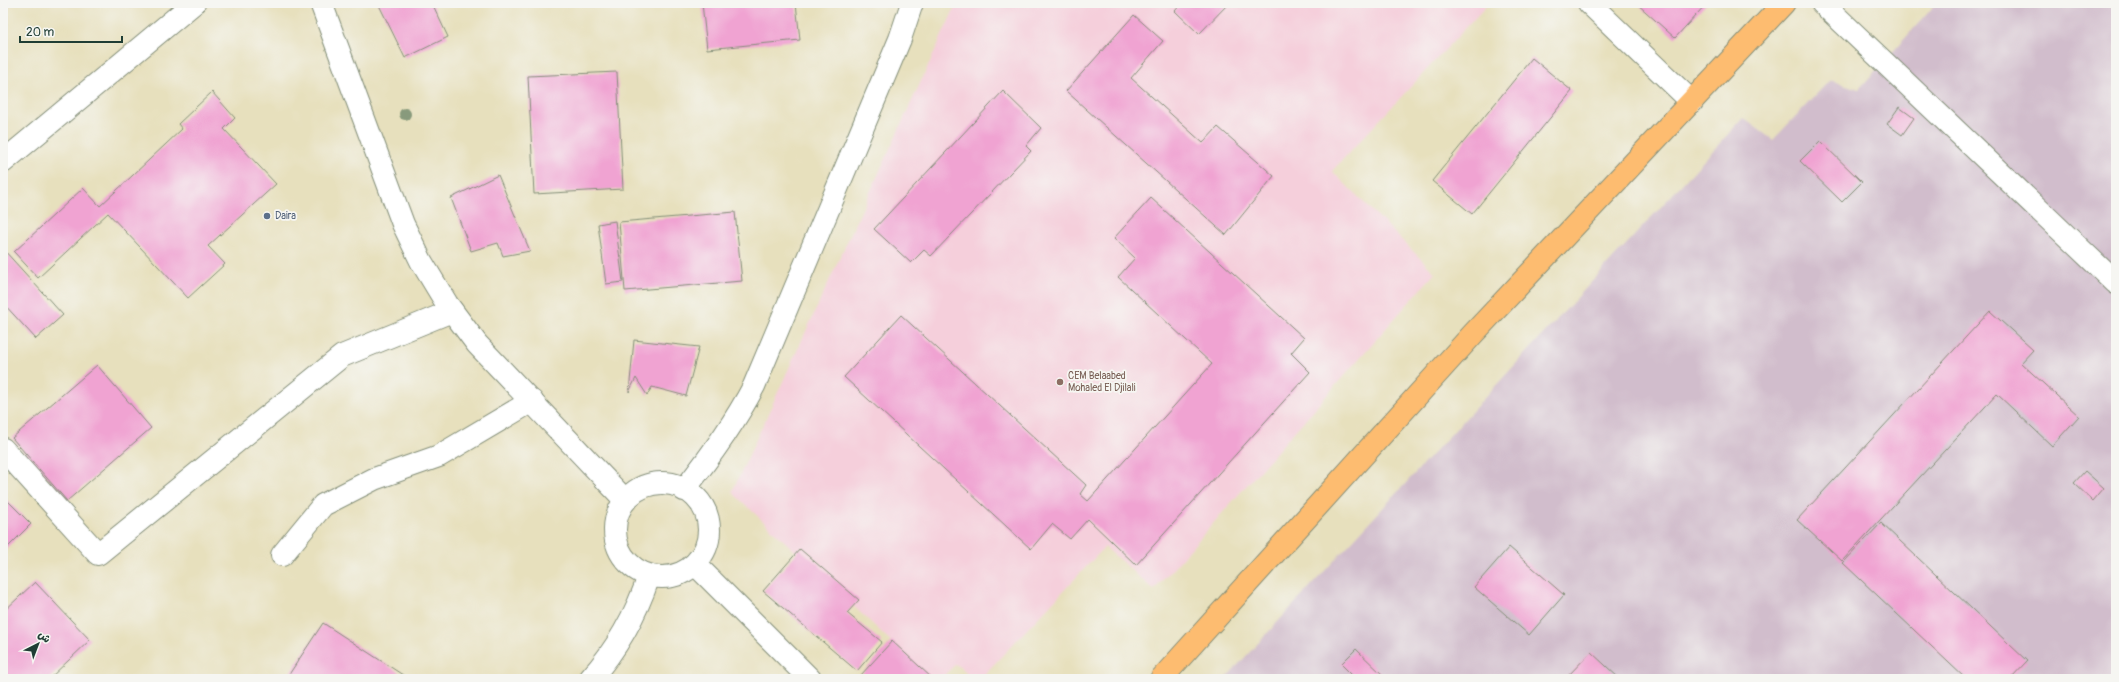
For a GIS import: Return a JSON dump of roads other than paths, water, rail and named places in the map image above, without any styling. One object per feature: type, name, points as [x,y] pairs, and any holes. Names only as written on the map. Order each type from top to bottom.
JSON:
[{"type":"main road","points":[[1161,679],[1472,335],[1784,3]]},
{"type":"street","points":[[3,162],[194,3]]},
{"type":"street","points":[[321,3],[403,224],[421,261],[452,311],[477,344],[625,500]]},
{"type":"street","points":[[684,490],[736,420],[754,386],[900,39],[912,3]]},
{"type":"street","points":[[1589,3],[1692,102]]},
{"type":"street","points":[[1822,3],[2116,283]]},
{"type":"street","points":[[3,449],[98,554],[342,356],[452,311]]},
{"type":"street","points":[[282,555],[323,505],[374,478],[440,456],[532,401]]},
{"type":"street","points":[[672,485],[684,490],[702,506],[709,530],[707,543],[695,564],[681,574],[671,576],[649,576],[637,571],[627,562],[619,550],[615,538],[615,525],[618,512],[625,500],[646,486],[672,485]]},
{"type":"street","points":[[695,564],[810,679]]},
{"type":"street","points":[[590,679],[624,635],[638,607],[649,576]]},
{"type":"place","name":"Daira","points":[[267,216]]},
{"type":"place","name":"CEM Belaabed Mohaled El Djilali","points":[[1060,382]]}]
